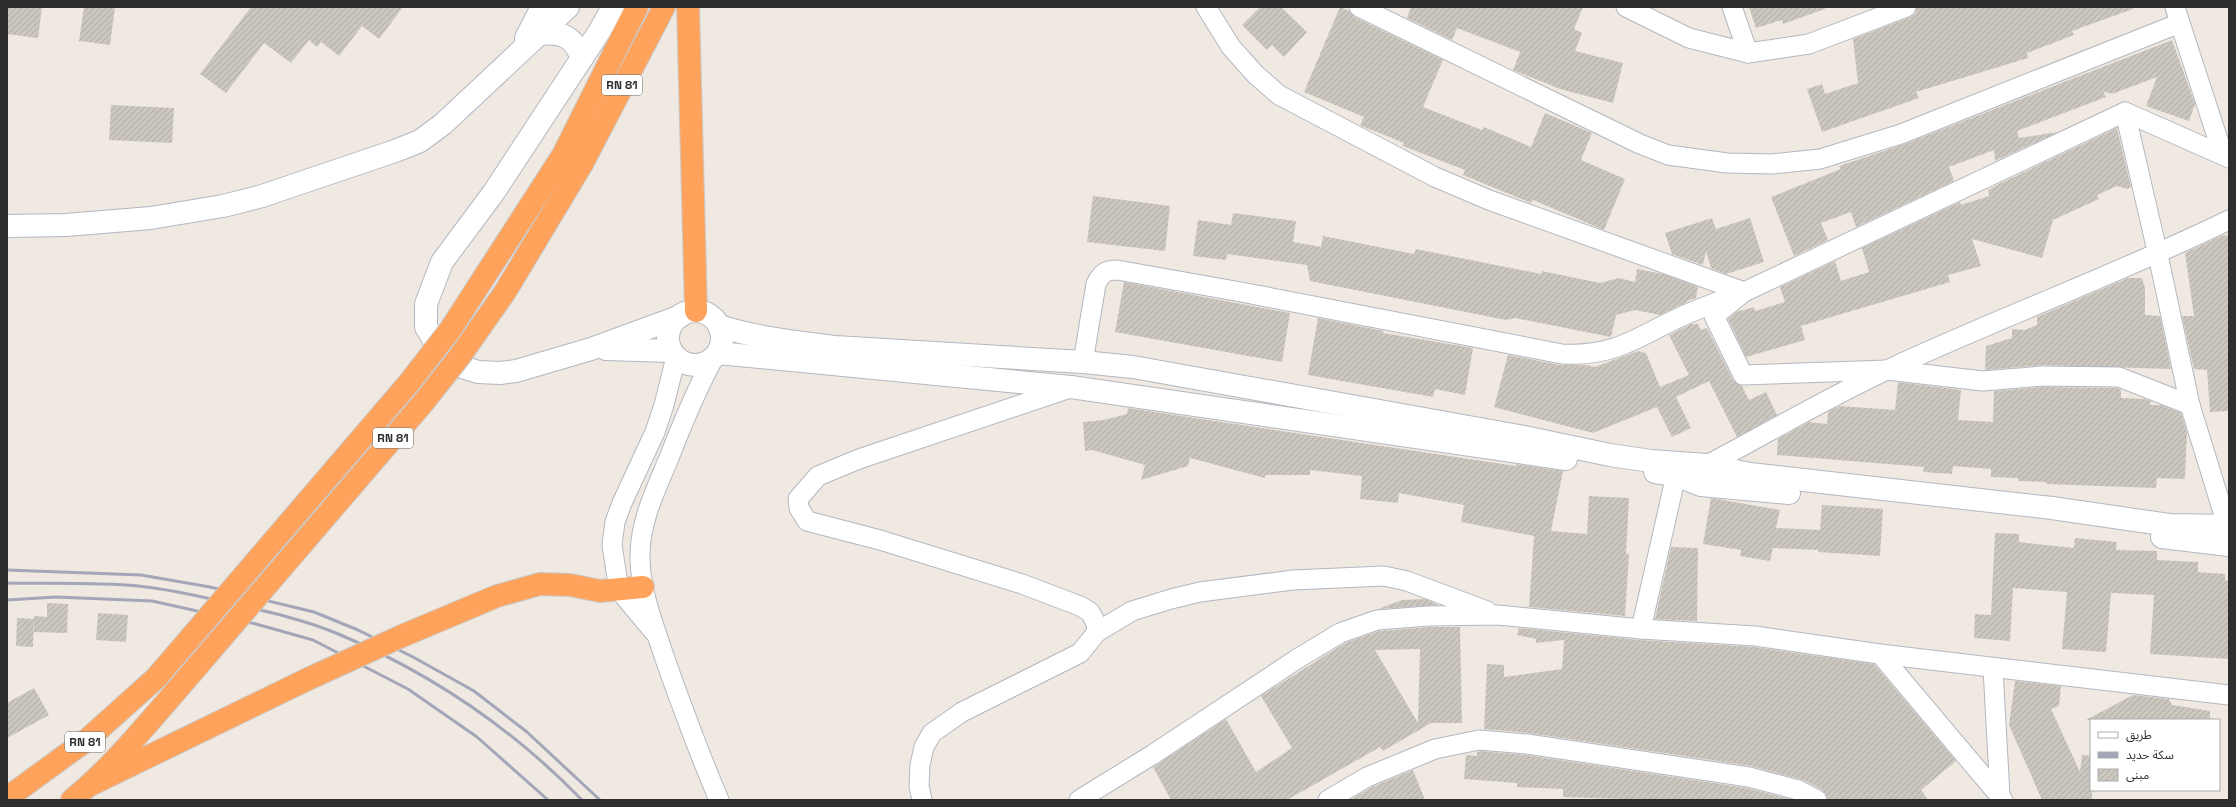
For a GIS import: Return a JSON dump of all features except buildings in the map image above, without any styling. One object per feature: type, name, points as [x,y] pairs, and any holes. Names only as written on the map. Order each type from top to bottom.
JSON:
[{"type":"highway","name":"RN 81","points":[[72,800],[92,784],[176,691],[423,403],[460,356],[505,292],[572,160],[637,7]]},
{"type":"highway","name":"RN 81","points":[[7,798],[88,739],[156,678],[408,384],[459,317],[572,160],[664,7]]},
{"type":"highway","points":[[688,7],[689,313]]},
{"type":"highway","points":[[92,784],[308,679],[402,636],[497,596],[533,585],[559,584],[600,591],[643,587]]},
{"type":"street","points":[[518,54],[542,7]]},
{"type":"street","points":[[7,226],[66,225],[150,218],[185,212],[262,196],[338,171],[420,141],[460,110],[568,7]]},
{"type":"street","points":[[599,32],[602,7]]},
{"type":"street","points":[[613,7],[599,32],[494,192],[442,262],[432,284],[426,304],[425,315],[430,336],[444,355],[459,366],[478,372],[500,373],[516,371],[591,349],[689,313],[710,315],[719,326],[722,339],[689,409],[645,516],[640,553],[643,587],[657,634],[691,734],[720,800]]},
{"type":"street","points":[[1206,7],[1231,48],[1279,95],[1435,177],[1489,200],[1744,292]]},
{"type":"street","points":[[1359,7],[1633,141],[1668,155],[1708,161],[1764,164],[1820,159],[1869,145],[2177,15],[2226,156]]},
{"type":"street","points":[[1626,7],[1689,38],[1748,53],[1810,44],[1906,7]]},
{"type":"street","points":[[1732,7],[1748,53]]},
{"type":"street","points":[[540,34],[561,34],[570,38],[577,46],[582,58]]},
{"type":"street","points":[[2125,112],[2158,254],[2190,405],[2228,532]]},
{"type":"street","points":[[1083,362],[1096,284],[1101,275],[1108,270],[1241,292],[1562,354],[1580,355],[1611,351],[1687,314],[1744,292],[2125,112],[2226,156]]},
{"type":"street","points":[[1707,464],[1887,370],[2057,295],[2158,254],[2229,220]]},
{"type":"street","points":[[1744,292],[1714,316],[1743,375],[1887,370],[1983,381],[2042,376],[2119,377],[2190,405]]},
{"type":"street","points":[[657,634],[619,590],[612,554],[615,522],[622,503],[655,432],[664,406],[674,354],[668,335],[675,320],[689,313]]},
{"type":"street","points":[[719,326],[735,331],[793,342],[835,347],[1083,362],[1133,367],[1519,436],[1610,455],[1651,461],[1707,464],[1750,474],[2052,508],[2228,532]]},
{"type":"street","points":[[591,349],[674,354],[683,362],[698,365],[715,356],[1071,387],[1676,475],[1701,484],[1950,509],[2228,532]]},
{"type":"street","points":[[1071,387],[838,467],[818,476],[803,491],[798,499],[798,503],[801,512],[807,521],[880,540],[1007,579],[1080,606],[1090,612],[1096,623],[1096,632]]},
{"type":"street","points":[[1641,629],[1676,475]]},
{"type":"street","points":[[922,800],[919,786],[920,765],[924,747],[932,733],[962,712],[1080,653],[1096,632],[1132,611],[1200,592],[1293,580],[1384,576],[1407,581],[1498,615]]},
{"type":"street","points":[[1079,800],[1152,755],[1297,659],[1340,633],[1377,620],[1428,616],[1498,615],[1641,629],[1755,636],[1880,654],[2229,695]]},
{"type":"street","points":[[1880,654],[2001,798]]},
{"type":"street","points":[[1993,668],[2001,798]]},
{"type":"street","points":[[1328,800],[1367,777],[1435,749],[1479,740],[1527,744],[1749,776],[1798,790],[1817,800]]},
{"type":"railway","points":[[7,570],[141,575],[210,587],[314,612],[358,630],[413,657],[474,691],[527,732],[600,800]]},
{"type":"railway","points":[[7,583],[105,584],[149,587],[256,609],[297,619],[323,628],[370,648],[404,665],[468,704],[527,749],[582,800]]},
{"type":"railway","points":[[7,600],[56,597],[152,601],[256,624],[313,640],[408,689],[477,737],[548,800]]}]
